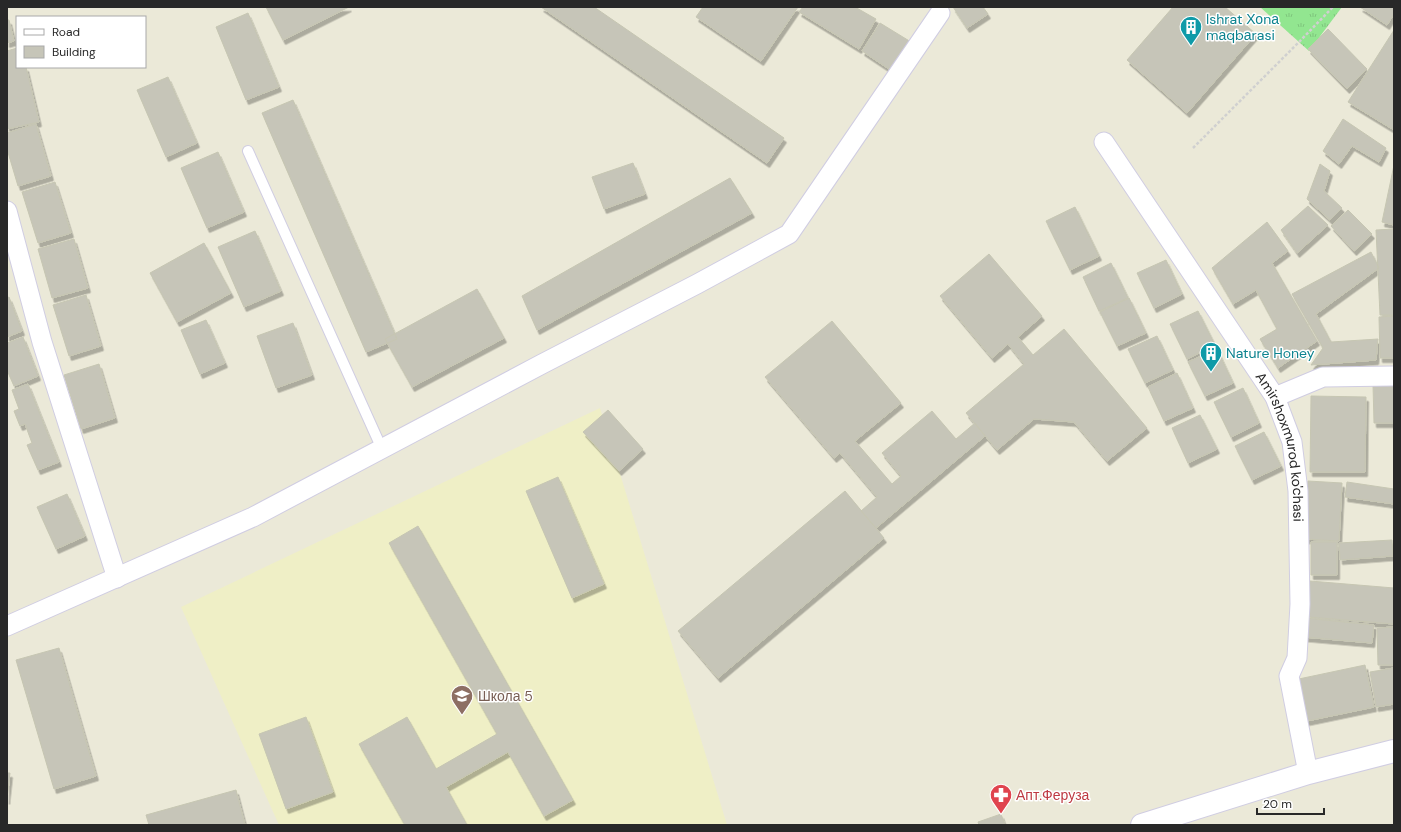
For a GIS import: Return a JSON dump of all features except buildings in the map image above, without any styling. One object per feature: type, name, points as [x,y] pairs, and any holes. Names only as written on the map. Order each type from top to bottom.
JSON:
[{"type":"street","points":[[8,624],[117,578],[253,517],[697,284],[789,234],[940,13]]},
{"type":"street","name":"Amirshoxmurod ko'chasi","points":[[1104,142],[1275,397],[1292,442],[1298,491],[1300,604],[1297,658],[1289,676],[1308,773]]},
{"type":"street","points":[[7,211],[42,342],[117,578]]},
{"type":"street","points":[[1275,397],[1323,377],[1394,376]]},
{"type":"street","points":[[1142,825],[1308,773],[1394,751]]},
{"type":"lane","points":[[248,151],[382,449]]},
{"type":"path","points":[[1193,148],[1293,49],[1333,7]]},
{"type":"shaded area","name":"Школа 5","points":[[600,408],[727,825],[279,825],[181,607]]},
{"type":"green space","points":[[1260,7],[1342,7],[1309,51]]},
{"type":"place","name":"Ishrat Хоnа mаqbаrasi","points":[[1191,46]]},
{"type":"place","name":"Nature Honey","points":[[1211,372]]},
{"type":"place","name":"Школа 5","points":[[462,716]]},
{"type":"place","name":"Апт.Феруза","points":[[1001,814]]}]
